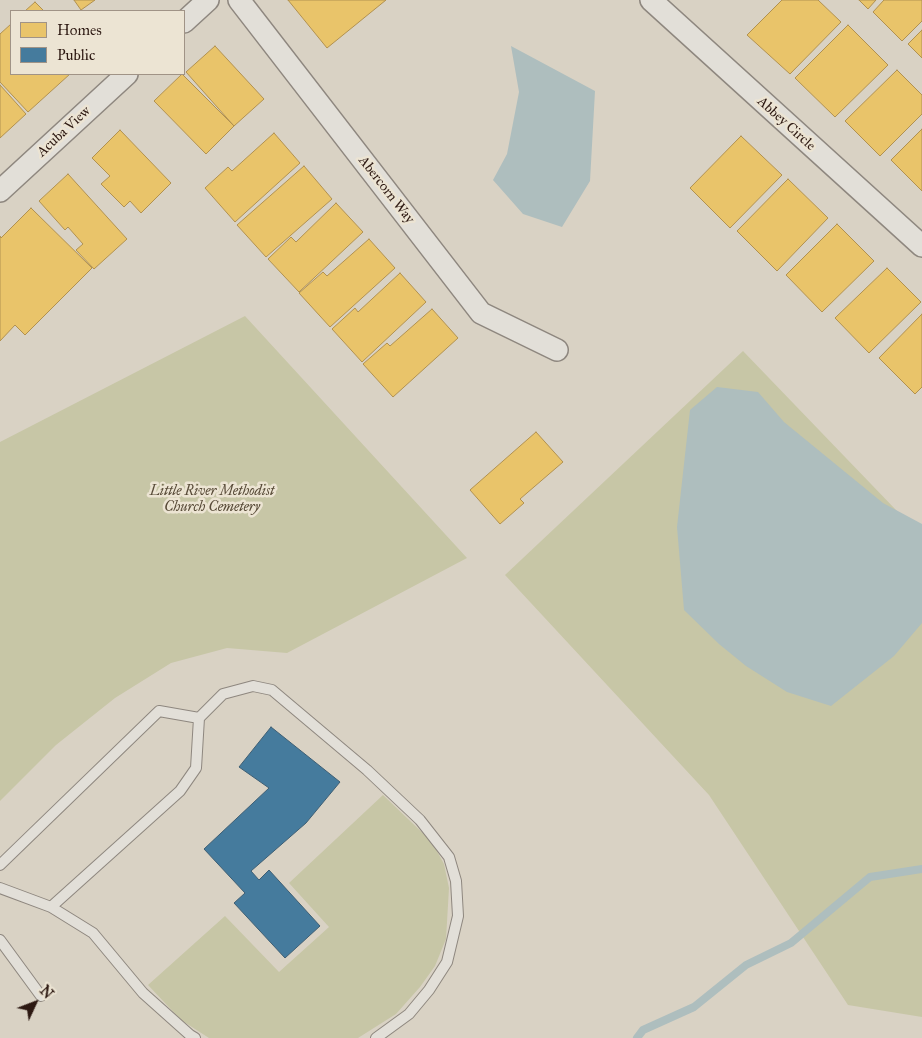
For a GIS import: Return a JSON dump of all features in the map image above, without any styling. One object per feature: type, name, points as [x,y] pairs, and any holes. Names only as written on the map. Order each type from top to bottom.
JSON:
[{"type":"street","points":[[185,21],[208,0]]},
{"type":"street","name":"Abercorn Way","points":[[239,0],[481,313],[557,350]]},
{"type":"street","name":"Abbey Circle","points":[[651,0],[922,246]]},
{"type":"street","name":"Acuba View","points":[[0,191],[126,75]]},
{"type":"lane","points":[[51,907],[180,791],[196,768],[199,718],[223,694],[253,686],[272,690],[374,776],[420,820],[449,857],[456,881],[458,916],[447,962],[429,990],[409,1014],[376,1038]]},
{"type":"lane","points":[[0,865],[159,711],[199,718]]},
{"type":"lane","points":[[0,888],[51,907],[93,933],[143,992],[195,1038]]},
{"type":"lane","points":[[0,940],[41,996]]},
{"type":"green space","name":"Little River Methodist Church Cemetery","points":[[245,316],[467,558],[287,653],[227,648],[171,663],[115,698],[56,745],[0,801],[0,442]]},
{"type":"green space","points":[[743,351],[922,537],[922,1017],[848,1005],[709,795],[505,575]]},
{"type":"green space","points":[[383,795],[432,842],[444,864],[449,888],[446,939],[435,966],[420,987],[396,1014],[358,1038],[209,1038],[181,1020],[148,985],[225,916],[279,972],[329,927],[289,883]]},
{"type":"shaded area","points":[[511,46],[595,91],[590,181],[562,227],[523,214],[493,180],[507,154],[519,92]]},
{"type":"shaded area","points":[[717,387],[758,392],[784,422],[883,503],[922,524],[922,623],[894,656],[831,706],[787,692],[746,666],[719,644],[684,610],[677,527],[690,410]]},
{"type":"building: Homes","points":[[74,0],[95,0],[81,10]]},
{"type":"building: Homes","points":[[288,0],[386,0],[327,48]]},
{"type":"building: Homes","points":[[782,0],[818,0],[841,22],[790,74],[747,35]]},
{"type":"building: Homes","points":[[859,0],[876,0],[868,9]]},
{"type":"building: Homes","points":[[884,0],[922,0],[922,21],[902,41],[873,12]]},
{"type":"building: Homes","points":[[35,2],[43,10],[26,10]]},
{"type":"building: Homes","points":[[10,25],[10,75],[69,75],[28,112],[0,82],[0,34]]},
{"type":"building: Homes","points":[[848,25],[888,65],[835,117],[795,78]]},
{"type":"building: Homes","points":[[922,30],[922,58],[908,44]]},
{"type":"building: Homes","points":[[215,46],[264,99],[234,126],[186,72]]},
{"type":"building: Homes","points":[[897,70],[922,95],[922,114],[880,156],[845,121]]},
{"type":"building: Homes","points":[[183,75],[234,126],[206,154],[154,101]]},
{"type":"building: Homes","points":[[0,85],[26,114],[0,138]]},
{"type":"building: Homes","points":[[922,129],[922,191],[891,160]]},
{"type":"building: Homes","points":[[120,130],[171,183],[141,213],[130,201],[124,207],[101,184],[110,176],[92,158]]},
{"type":"building: Homes","points":[[274,133],[300,163],[235,222],[205,188],[228,167],[232,171]]},
{"type":"building: Homes","points":[[741,136],[782,175],[730,228],[690,188]]},
{"type":"building: Homes","points":[[304,166],[332,199],[266,257],[237,225]]},
{"type":"building: Homes","points":[[68,174],[127,239],[94,269],[76,250],[83,244],[68,227],[65,230],[39,201]]},
{"type":"building: Homes","points":[[788,179],[828,218],[777,271],[737,231]]},
{"type":"building: Homes","points":[[336,203],[363,232],[299,292],[268,259],[291,237],[296,242]]},
{"type":"building: Homes","points":[[31,208],[92,268],[25,335],[15,325],[0,341],[0,236],[1,238]]},
{"type":"building: Homes","points":[[837,224],[874,261],[822,312],[786,275]]},
{"type":"building: Homes","points":[[369,239],[395,268],[330,327],[299,293],[323,272],[327,276]]},
{"type":"building: Homes","points":[[887,268],[921,302],[869,353],[835,318]]},
{"type":"building: Homes","points":[[400,273],[426,302],[362,362],[332,329],[355,308],[358,312]]},
{"type":"building: Homes","points":[[432,309],[458,338],[393,397],[363,364],[387,343],[390,346]]},
{"type":"building: Homes","points":[[922,314],[922,387],[915,394],[879,358]]},
{"type":"building: Homes","points":[[536,432],[563,462],[520,499],[524,503],[500,524],[470,490]]},
{"type":"building: Public","points":[[271,727],[340,782],[306,823],[251,871],[259,880],[269,870],[320,926],[285,958],[234,903],[245,893],[204,849],[269,788],[239,767]]},
{"type":"waterway","points":[[637,1038],[643,1030],[694,1007],[746,965],[791,943],[870,877],[922,869]]}]
